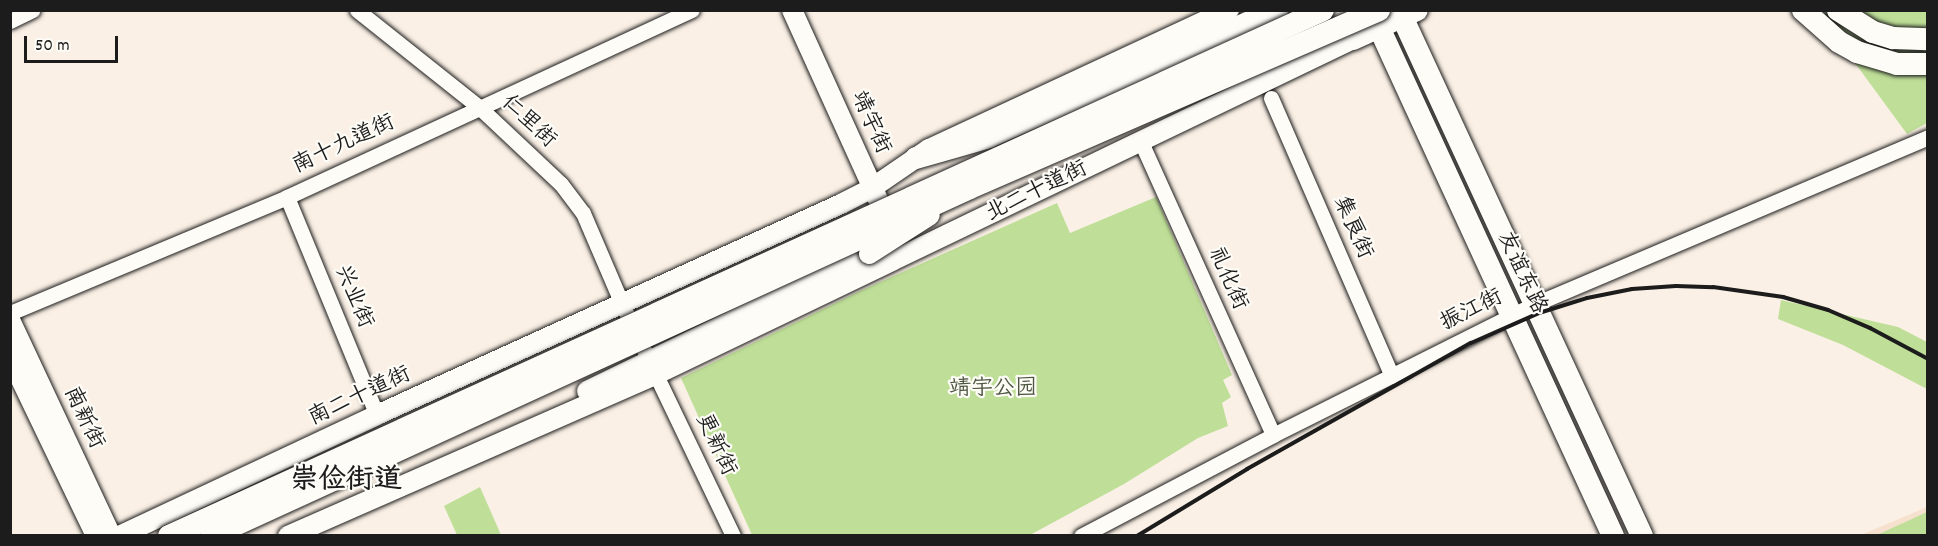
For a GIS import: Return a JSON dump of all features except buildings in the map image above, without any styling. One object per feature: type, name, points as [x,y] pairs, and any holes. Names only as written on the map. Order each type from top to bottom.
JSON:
[{"type":"highway","points":[[916,158],[989,137],[1277,10]]},
{"type":"highway","points":[[171,534],[1323,10]]},
{"type":"highway","points":[[1803,10],[1839,42],[1857,52],[1898,63],[1928,64]]},
{"type":"highway","points":[[1838,10],[1873,32],[1893,38],[1928,39]]},
{"type":"highway","points":[[211,536],[970,188],[1350,32],[1376,16],[1406,13]]},
{"type":"highway","name":"友谊东路","points":[[1406,13],[1535,304],[1642,536]]},
{"type":"highway","name":"友谊东路","points":[[1376,16],[1613,536]]},
{"type":"main road","name":"靖宇街","points":[[792,10],[903,256]]},
{"type":"main road","points":[[622,304],[873,188],[929,149],[1229,10]]},
{"type":"main road","name":"北二十道街","points":[[653,367],[903,256],[1140,142],[1350,32]]},
{"type":"main road","points":[[288,536],[653,367],[869,254],[970,188]]},
{"type":"main road","name":"南二十道街","points":[[119,536],[377,415],[622,304]]},
{"type":"main road","name":"南新街","points":[[10,320],[111,536]]},
{"type":"main road","name":"南新街","points":[[10,357],[96,536]]},
{"type":"street","points":[[10,21],[33,10]]},
{"type":"street","name":"仁里街","points":[[357,10],[479,107],[561,184],[583,213],[622,304],[653,367]]},
{"type":"street","name":"南十九道街","points":[[10,313],[287,197],[692,10]]},
{"type":"street","name":"集良街","points":[[1271,98],[1392,376]]},
{"type":"street","name":"振江街","points":[[1081,536],[1273,435],[1535,304],[1928,137]]},
{"type":"street","name":"礼化街","points":[[1140,142],[1273,435]]},
{"type":"street","name":"兴业街","points":[[287,197],[377,415]]},
{"type":"street","name":"更新街","points":[[653,367],[733,536]]},
{"type":"shaded area","points":[[1927,507],[1927,535],[1861,535]]},
{"type":"green space","points":[[1817,11],[1927,11],[1927,123],[1907,134]]},
{"type":"green space","name":"靖宇公园","points":[[1156,197],[1232,375],[1223,380],[1231,397],[1222,403],[1228,426],[1198,438],[1124,484],[1030,535],[752,535],[681,378],[860,291],[1057,203],[1070,233]]},
{"type":"green space","points":[[1781,300],[1898,327],[1927,342],[1927,389],[1843,345],[1778,319]]},
{"type":"green space","points":[[480,487],[501,535],[457,535],[444,506]]},
{"type":"green space","points":[[1927,512],[1927,535],[1879,534]]},
{"type":"railway","points":[[1137,536],[1247,469],[1471,343],[1539,313],[1587,298],[1632,289],[1676,286],[1713,287],[1783,297],[1828,310],[1870,328],[1928,359]]},
{"type":"district","name":"崇俭街道","points":[[346,482]]}]
